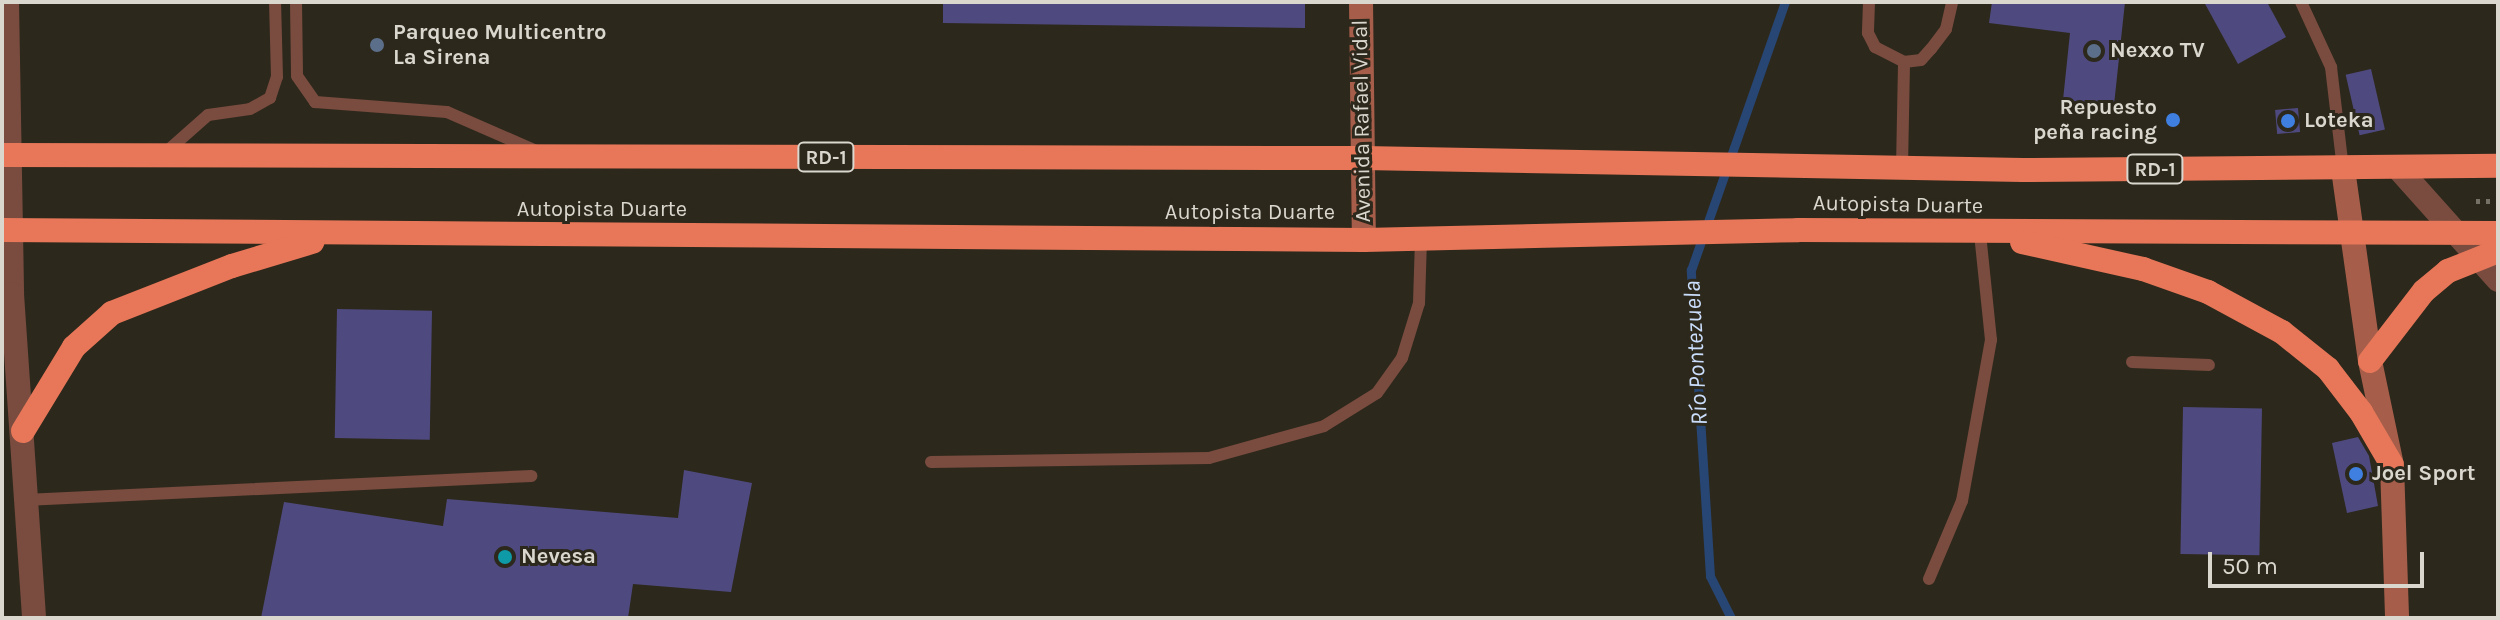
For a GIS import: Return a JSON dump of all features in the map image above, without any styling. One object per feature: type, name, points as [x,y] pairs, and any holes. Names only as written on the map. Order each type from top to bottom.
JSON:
[{"type":"highway","name":"Autopista Duarte","points":[[5,155],[1363,158],[1811,169],[2498,166]]},
{"type":"highway","name":"Autopista Duarte","points":[[8,230],[336,235],[1364,240],[1798,230],[2498,233]]},
{"type":"highway","points":[[1980,233],[2143,269],[2244,311],[2311,352],[2328,369],[2392,465]]},
{"type":"highway","points":[[23,431],[74,347],[112,313],[232,266],[336,235]]},
{"type":"highway","points":[[2370,361],[2424,291],[2488,254]]},
{"type":"street","points":[[7,2],[5,155],[8,230],[34,618]]},
{"type":"street","name":"Avenida Rafael Vidal","points":[[1361,2],[1364,240]]},
{"type":"street","points":[[2398,168],[2457,233],[2488,254],[2498,280]]},
{"type":"street","points":[[2343,169],[2370,361],[2392,465],[2397,618]]},
{"type":"street","points":[[2,529],[27,527]]},
{"type":"lane","points":[[162,156],[208,115],[250,109],[270,98],[277,77],[275,2]]},
{"type":"lane","points":[[296,2],[297,76],[315,102],[447,112],[547,156]]},
{"type":"lane","points":[[1869,2],[1868,33],[1875,47],[1904,62],[1921,60],[1931,49],[1946,29],[1952,2]]},
{"type":"lane","points":[[2301,2],[2331,67],[2343,169]]},
{"type":"lane","points":[[1902,168],[1904,62]]},
{"type":"lane","points":[[1929,579],[1962,501],[1991,340],[1980,233]]},
{"type":"lane","points":[[931,462],[1209,458],[1324,426],[1377,393],[1402,358],[1419,303],[1421,239]]},
{"type":"lane","points":[[2132,362],[2209,365]]},
{"type":"lane","points":[[25,500],[531,476]]},
{"type":"path","points":[[2476,201],[2498,201]]},
{"type":"building","points":[[943,2],[1305,2],[1305,28],[943,23]]},
{"type":"building","name":"Nexxo TV","points":[[1992,2],[2125,2],[2114,105],[2063,100],[2070,33],[1989,23]]},
{"type":"building","points":[[2204,2],[2267,2],[2286,37],[2238,64]]},
{"type":"building","points":[[2371,69],[2385,129],[2360,135],[2346,75]]},
{"type":"building","name":"Loteka","points":[[2298,108],[2300,132],[2277,134],[2275,110]]},
{"type":"building","points":[[337,309],[432,311],[430,440],[335,438]]},
{"type":"building","points":[[2183,407],[2262,408],[2259,555],[2180,554]]},
{"type":"building","name":"Joel Sport","points":[[2358,437],[2369,456],[2378,506],[2347,513],[2332,443]]},
{"type":"building","name":"Nevesa","points":[[684,470],[752,483],[731,592],[633,584],[628,618],[261,618],[284,502],[443,526],[447,499],[678,518]]},
{"type":"waterway","name":"Río Pontezuela","points":[[1731,618],[1710,576],[1691,270],[1785,2]]},
{"type":"place","name":"Parqueo Multicentro La Sirena","points":[[377,45]]},
{"type":"place","name":"Nexxo TV","points":[[2094,51]]},
{"type":"place","name":"Repuesto peña racing","points":[[2173,120]]},
{"type":"place","name":"Loteka","points":[[2288,121]]},
{"type":"place","name":"Joel Sport","points":[[2356,474]]},
{"type":"place","name":"Nevesa","points":[[505,557]]}]
